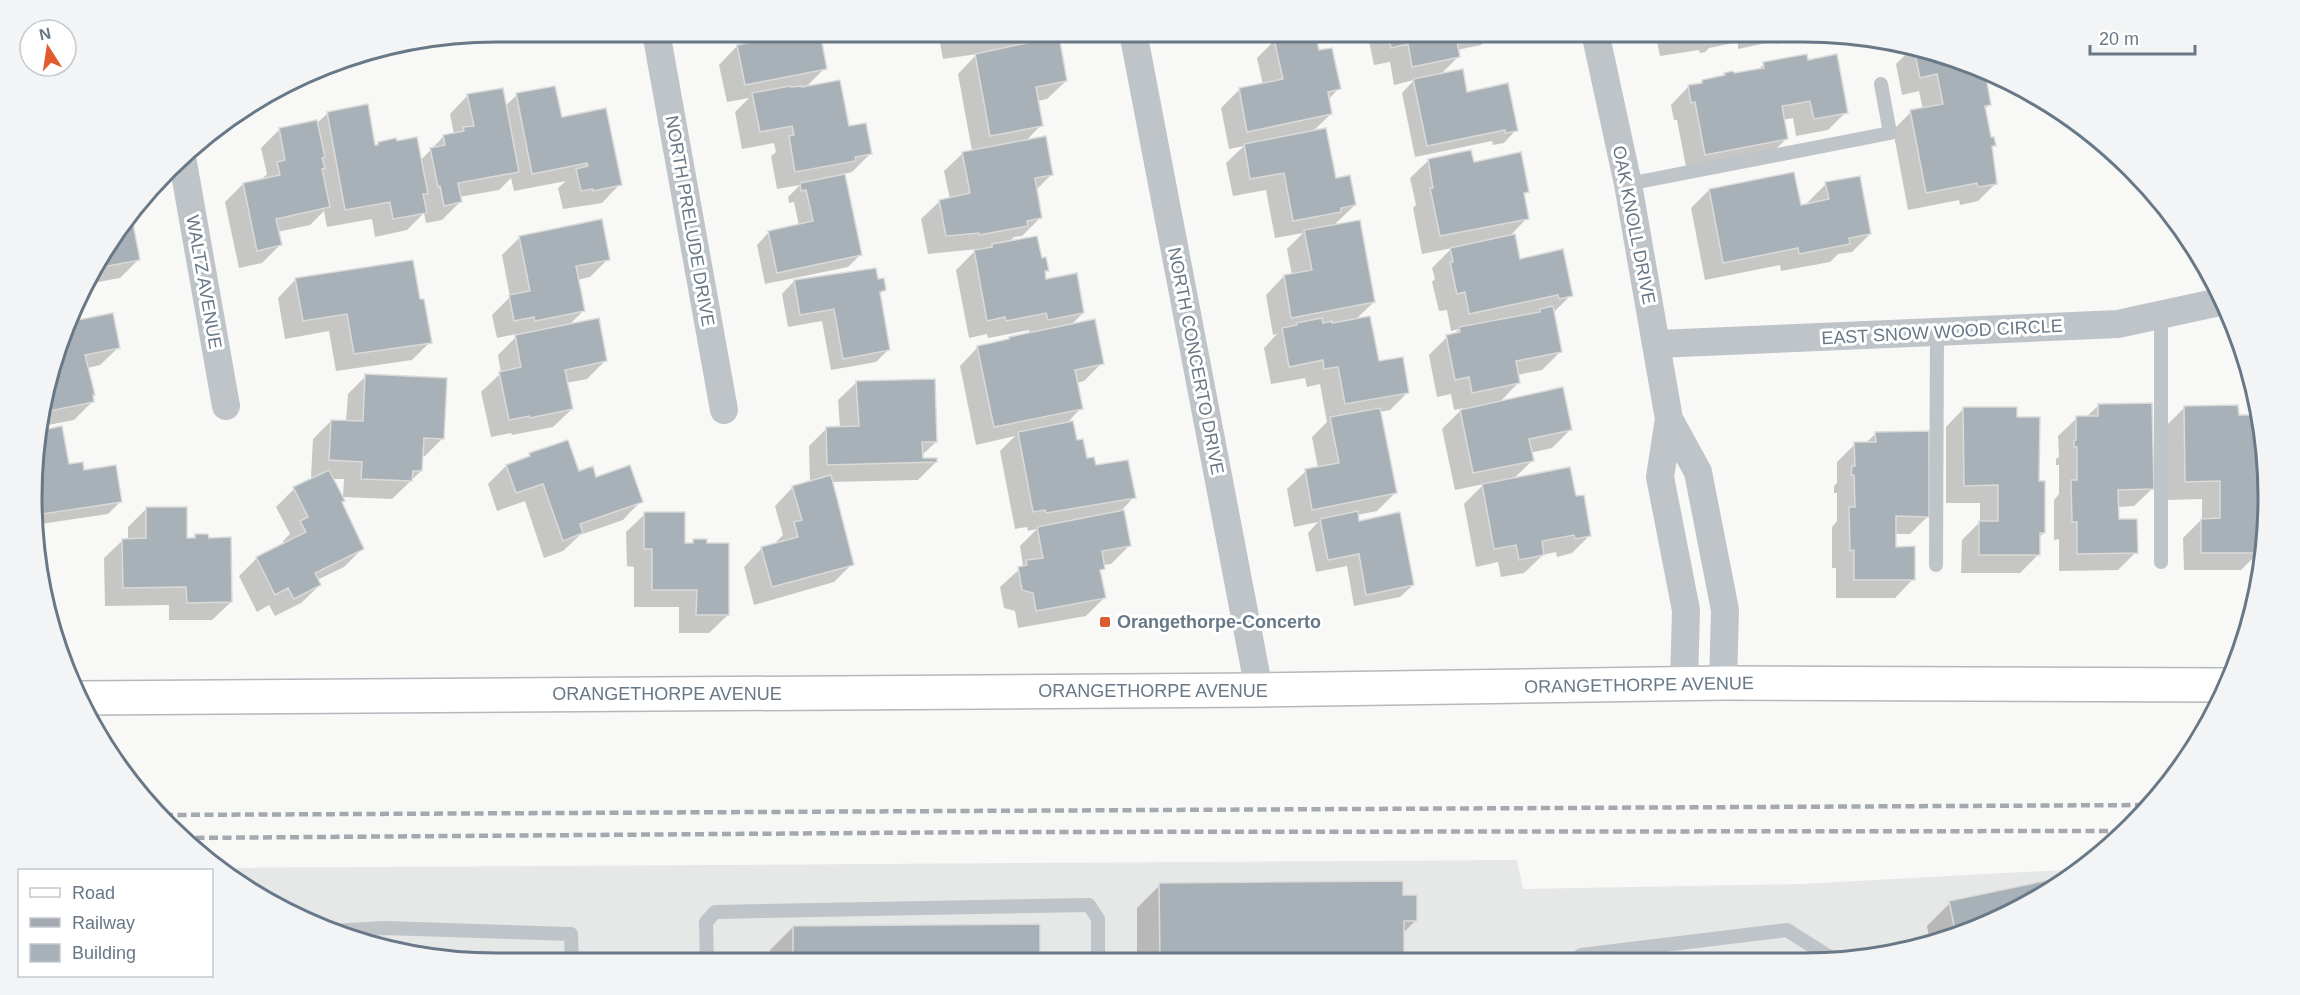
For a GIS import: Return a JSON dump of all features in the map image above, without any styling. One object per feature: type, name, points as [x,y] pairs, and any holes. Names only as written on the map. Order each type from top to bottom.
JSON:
[{"type":"main road","name":"ORANGETHORPE AVENUE","points":[[89,698],[1259,690],[1723,683],[2217,685]]},
{"type":"street","name":"NORTH PRELUDE DRIVE","points":[[658,42],[724,410]]},
{"type":"street","name":"NORTH CONCERTO DRIVE","points":[[1135,42],[1259,690]]},
{"type":"street","name":"OAK KNOLL DRIVE","points":[[1597,42],[1628,184],[1669,418],[1660,477],[1686,610],[1684,684]]},
{"type":"street","name":"WALTZ AVENUE","points":[[184,167],[226,406]]},
{"type":"street","name":"EAST SNOW WOOD CIRCLE","points":[[1657,344],[2118,324],[2214,303]]},
{"type":"street","name":"OAK KNOLL DRIVE","points":[[1669,418],[1698,472],[1725,610],[1723,683]]},
{"type":"lane","points":[[1628,184],[1890,133],[1881,84]]},
{"type":"lane","points":[[2160,315],[2161,562]]},
{"type":"lane","points":[[1936,566],[1937,332]]},
{"type":"lane","points":[[707,953],[706,922],[715,912],[1089,905],[1098,919],[1098,953]]},
{"type":"lane","points":[[354,930],[385,928],[571,934],[572,953]]},
{"type":"lane","points":[[1597,953],[1787,930],[1822,952]]},
{"type":"shaded area","points":[[1517,860],[1523,889],[1800,884],[2064,870],[2004,906],[1949,929],[1891,944],[1832,952],[498,953],[438,949],[351,929],[296,906],[233,868]]},
{"type":"building","points":[[753,42],[822,42],[827,69],[745,85],[737,45]]},
{"type":"building","points":[[1031,42],[1060,42],[1067,81],[1036,87],[1043,126],[990,136],[975,54]]},
{"type":"building","points":[[1275,42],[1317,42],[1319,50],[1332,48],[1341,89],[1328,92],[1332,114],[1247,132],[1239,88],[1283,79]]},
{"type":"building","points":[[1390,42],[1457,42],[1460,57],[1412,67],[1408,44],[1391,48]]},
{"type":"building","points":[[1807,54],[1808,60],[1837,54],[1848,113],[1814,119],[1810,101],[1782,106],[1788,139],[1705,155],[1695,102],[1691,103],[1688,85],[1702,83],[1702,80],[1725,75],[1724,73],[1764,68],[1763,62]]},
{"type":"building","points":[[1915,57],[1949,66],[1987,81],[1991,105],[1985,106],[1991,137],[1994,137],[1996,146],[1992,146],[1997,184],[1978,187],[1977,183],[1926,193],[1910,110],[1943,104],[1937,74],[1920,78]]},
{"type":"building","points":[[1463,69],[1467,92],[1508,83],[1518,131],[1505,133],[1505,130],[1427,146],[1413,79]]},
{"type":"building","points":[[840,80],[849,126],[866,123],[872,154],[855,157],[856,161],[795,172],[789,136],[794,135],[792,126],[760,132],[752,93]]},
{"type":"building","points":[[555,86],[562,117],[606,108],[622,185],[581,191],[576,169],[588,166],[587,163],[532,174],[516,93]]},
{"type":"building","points":[[503,88],[519,172],[458,183],[462,202],[444,206],[430,148],[445,145],[443,135],[464,131],[463,127],[474,126],[467,94]]},
{"type":"building","points":[[368,104],[375,145],[378,145],[378,142],[396,138],[397,141],[417,137],[428,194],[423,194],[427,213],[393,219],[390,202],[345,210],[327,112]]},
{"type":"building","points":[[317,120],[325,157],[322,158],[325,168],[322,169],[330,207],[276,219],[282,245],[257,251],[243,183],[280,175],[277,162],[285,160],[279,128]]},
{"type":"building","points":[[1326,128],[1336,178],[1350,175],[1356,205],[1341,208],[1341,212],[1293,221],[1284,173],[1250,179],[1244,144]]},
{"type":"building","points":[[1046,136],[1053,175],[1035,178],[1042,218],[1027,221],[1028,226],[979,235],[979,233],[946,236],[939,200],[970,193],[962,152]]},
{"type":"building","points":[[1471,150],[1474,162],[1521,152],[1529,192],[1524,193],[1529,219],[1440,236],[1430,188],[1433,188],[1428,159]]},
{"type":"building","points":[[1794,172],[1801,205],[1829,199],[1825,182],[1860,176],[1871,234],[1849,238],[1850,244],[1799,254],[1798,248],[1723,263],[1709,189]]},
{"type":"building","points":[[845,174],[862,255],[777,273],[768,231],[813,221],[806,190],[801,191],[800,183]]},
{"type":"building","points":[[602,219],[610,260],[576,266],[585,311],[535,321],[534,317],[514,321],[509,295],[530,291],[519,236]]},
{"type":"building","points":[[1360,220],[1375,302],[1291,318],[1284,275],[1312,270],[1304,230]]},
{"type":"building","points":[[133,224],[140,260],[105,267]]},
{"type":"building","points":[[1515,234],[1520,259],[1563,249],[1573,296],[1559,299],[1558,295],[1469,314],[1465,292],[1457,294],[1450,262],[1453,262],[1450,248]]},
{"type":"building","points":[[1037,236],[1042,258],[1046,257],[1049,271],[1045,271],[1046,279],[1077,273],[1084,313],[1048,320],[1046,313],[1006,321],[1005,317],[987,321],[974,250],[992,247],[992,244]]},
{"type":"building","points":[[413,260],[420,299],[424,299],[432,343],[354,354],[347,314],[303,321],[295,278]]},
{"type":"building","points":[[876,268],[878,279],[884,278],[886,290],[880,292],[890,350],[843,359],[834,309],[800,315],[794,280]]},
{"type":"building","points":[[1553,306],[1562,352],[1516,361],[1520,383],[1472,393],[1469,377],[1455,380],[1446,335],[1460,332],[1459,327],[1540,312],[1540,309]]},
{"type":"building","points":[[113,313],[120,348],[85,355],[95,395],[93,395],[94,402],[51,411],[66,351],[78,320]]},
{"type":"building","points":[[1370,316],[1379,361],[1403,357],[1409,393],[1345,404],[1338,367],[1324,369],[1323,360],[1289,367],[1282,328],[1322,318],[1323,323],[1332,321],[1332,323]]},
{"type":"building","points":[[599,318],[607,361],[565,370],[573,409],[509,420],[499,372],[521,367],[515,335]]},
{"type":"building","points":[[1095,319],[1104,364],[1075,370],[1083,409],[994,427],[977,346]]},
{"type":"building","points":[[365,374],[447,378],[444,439],[424,438],[422,471],[413,471],[412,481],[361,479],[362,462],[329,460],[331,420],[363,421]]},
{"type":"building","points":[[935,379],[937,442],[922,442],[923,458],[937,458],[937,462],[827,465],[826,427],[859,426],[856,381]]},
{"type":"building","points":[[1563,387],[1572,430],[1529,439],[1534,461],[1473,473],[1460,410]]},
{"type":"building","points":[[2152,403],[2154,489],[2118,490],[2119,519],[2137,519],[2138,553],[2077,554],[2077,522],[2072,522],[2071,480],[2077,480],[2077,447],[2074,447],[2076,416],[2098,416],[2098,404]]},
{"type":"building","points":[[2238,405],[2239,415],[2250,415],[2257,468],[2258,498],[2254,553],[2201,553],[2201,519],[2220,518],[2220,481],[2185,482],[2184,406]]},
{"type":"building","points":[[1963,407],[2017,407],[2017,417],[2040,417],[2039,481],[2045,481],[2045,533],[2040,533],[2040,555],[1979,555],[1979,521],[1998,521],[1998,485],[1964,486]]},
{"type":"building","points":[[1380,408],[1397,493],[1312,510],[1305,469],[1339,463],[1330,417]]},
{"type":"building","points":[[1073,421],[1077,440],[1083,439],[1087,458],[1094,457],[1096,465],[1128,460],[1136,498],[1046,513],[1045,510],[1033,512],[1018,432]]},
{"type":"building","points":[[62,426],[69,464],[83,462],[84,470],[116,465],[122,502],[43,514],[43,468],[48,429]]},
{"type":"building","points":[[1929,431],[1929,517],[1896,516],[1896,547],[1915,546],[1915,580],[1854,580],[1854,550],[1850,551],[1849,507],[1855,507],[1854,475],[1851,475],[1852,466],[1855,466],[1854,442],[1876,442],[1875,432]]},
{"type":"building","points":[[568,440],[579,471],[593,466],[596,477],[630,465],[643,502],[580,524],[583,533],[563,541],[543,484],[516,493],[506,465],[530,456],[529,453]]},
{"type":"building","points":[[1570,467],[1576,496],[1584,495],[1591,536],[1575,539],[1574,535],[1542,541],[1544,555],[1519,560],[1516,545],[1494,549],[1482,484]]},
{"type":"building","points":[[329,470],[345,501],[342,502],[364,549],[315,573],[321,585],[294,599],[288,588],[275,595],[256,557],[306,532],[300,521],[308,517],[293,487]]},
{"type":"building","points":[[831,475],[854,565],[772,587],[761,547],[798,537],[794,522],[802,520],[792,486]]},
{"type":"building","points":[[146,507],[187,507],[187,538],[195,538],[195,534],[208,534],[209,538],[231,537],[232,602],[187,603],[186,587],[123,588],[122,539],[146,538]]},
{"type":"building","points":[[1124,510],[1131,546],[1102,551],[1105,569],[1100,570],[1106,598],[1036,611],[1033,593],[1022,590],[1018,567],[1027,565],[1026,560],[1043,558],[1037,527]]},
{"type":"building","points":[[1358,511],[1359,521],[1400,512],[1414,585],[1366,595],[1359,554],[1328,560],[1320,519]]},
{"type":"building","points":[[644,512],[685,512],[685,543],[693,543],[693,539],[707,539],[707,543],[729,543],[729,615],[696,615],[697,590],[652,590],[652,549],[644,549]]},
{"type":"building","points":[[2050,880],[2004,906],[1954,927],[1949,901]]},
{"type":"building","points":[[1403,881],[1403,895],[1417,895],[1417,921],[1404,921],[1404,953],[1160,953],[1159,883]]},
{"type":"building","points":[[1040,924],[1040,953],[793,953],[793,926]]},
{"type":"railway","points":[[170,815],[2139,805]]},
{"type":"railway","points":[[195,838],[997,832],[2113,831]]},
{"type":"place","name":"Orangethorpe-Concerto","points":[[1105,622]]}]
